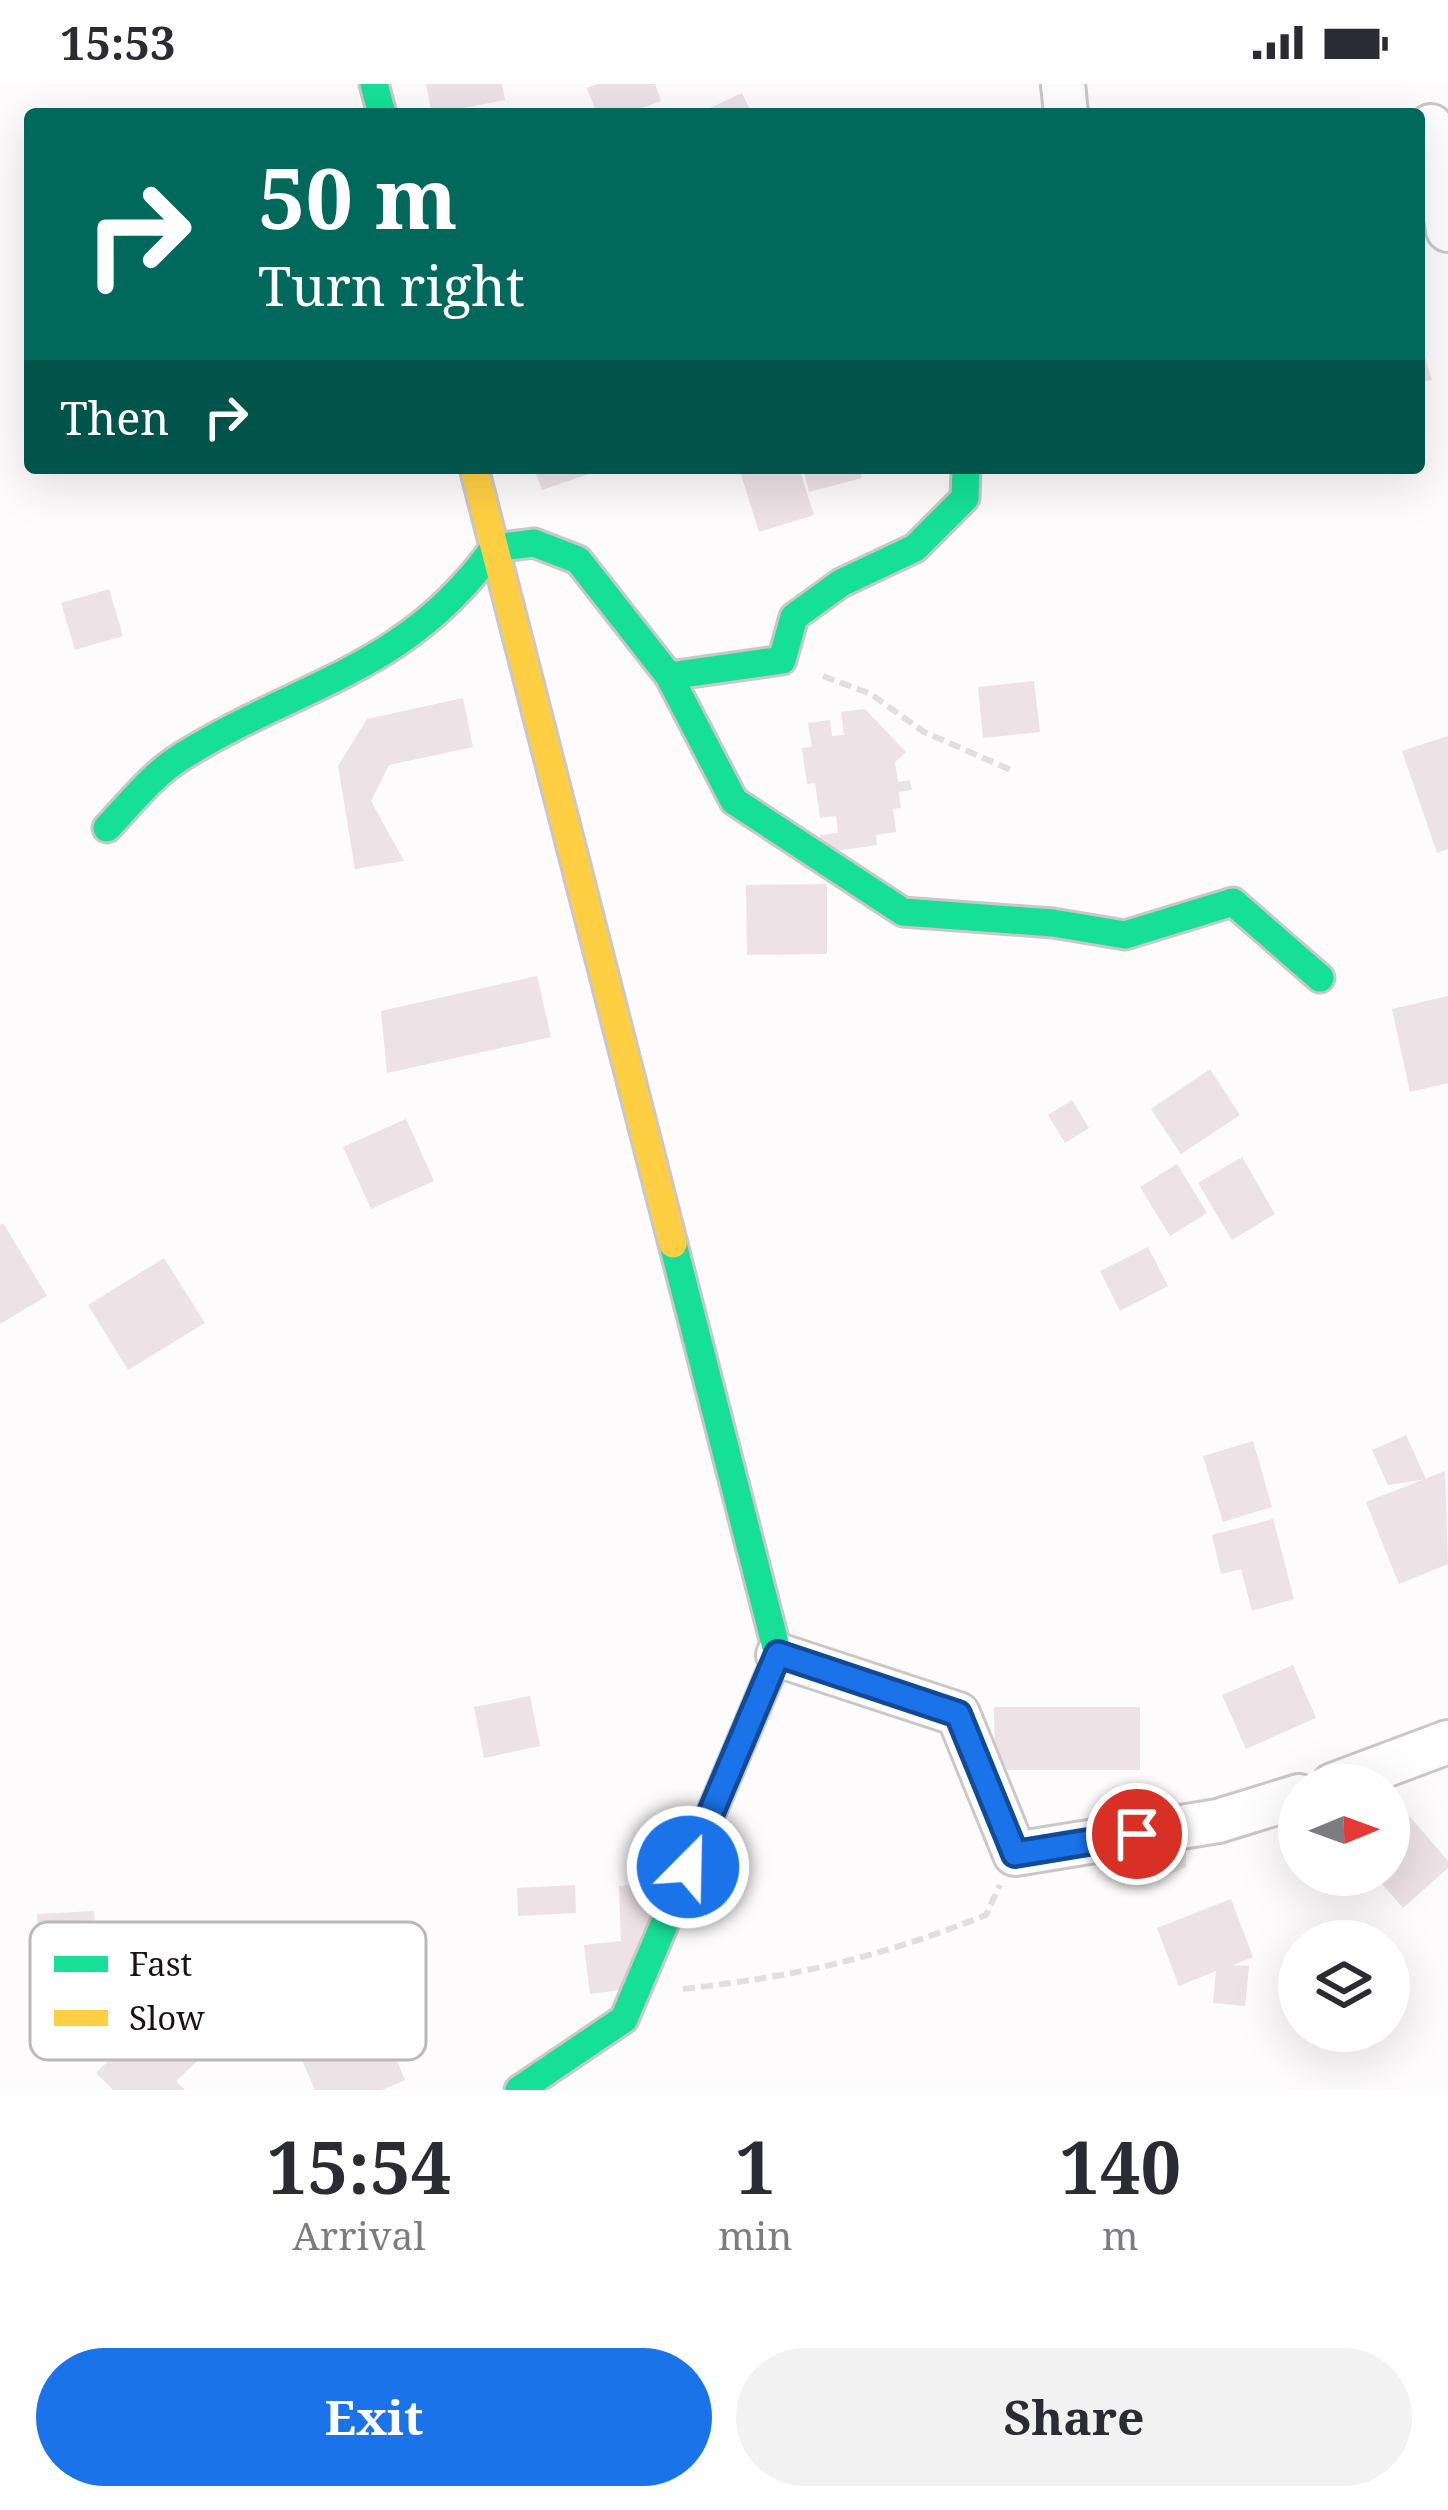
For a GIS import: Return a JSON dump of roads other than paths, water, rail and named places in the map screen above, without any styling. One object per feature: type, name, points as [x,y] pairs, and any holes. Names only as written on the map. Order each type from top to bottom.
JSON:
[{"type":"street","points":[[1433,126],[1448,230]]},
{"type":"street","points":[[475,474],[778,1654],[624,2019],[519,2090]]},
{"type":"street","points":[[669,676],[782,660],[794,617],[841,583],[915,548],[965,498],[966,474]]},
{"type":"street","points":[[494,548],[534,543],[578,560],[669,676],[734,801],[903,912],[1052,923],[1125,935],[1232,902],[1320,978]]},
{"type":"street","points":[[106,828],[177,759],[381,661],[471,587],[494,548]]},
{"type":"street","points":[[778,1654],[958,1714],[1015,1854],[1218,1821],[1278,1802]]},
{"type":"street","points":[[1390,1764],[1448,1742]]}]
